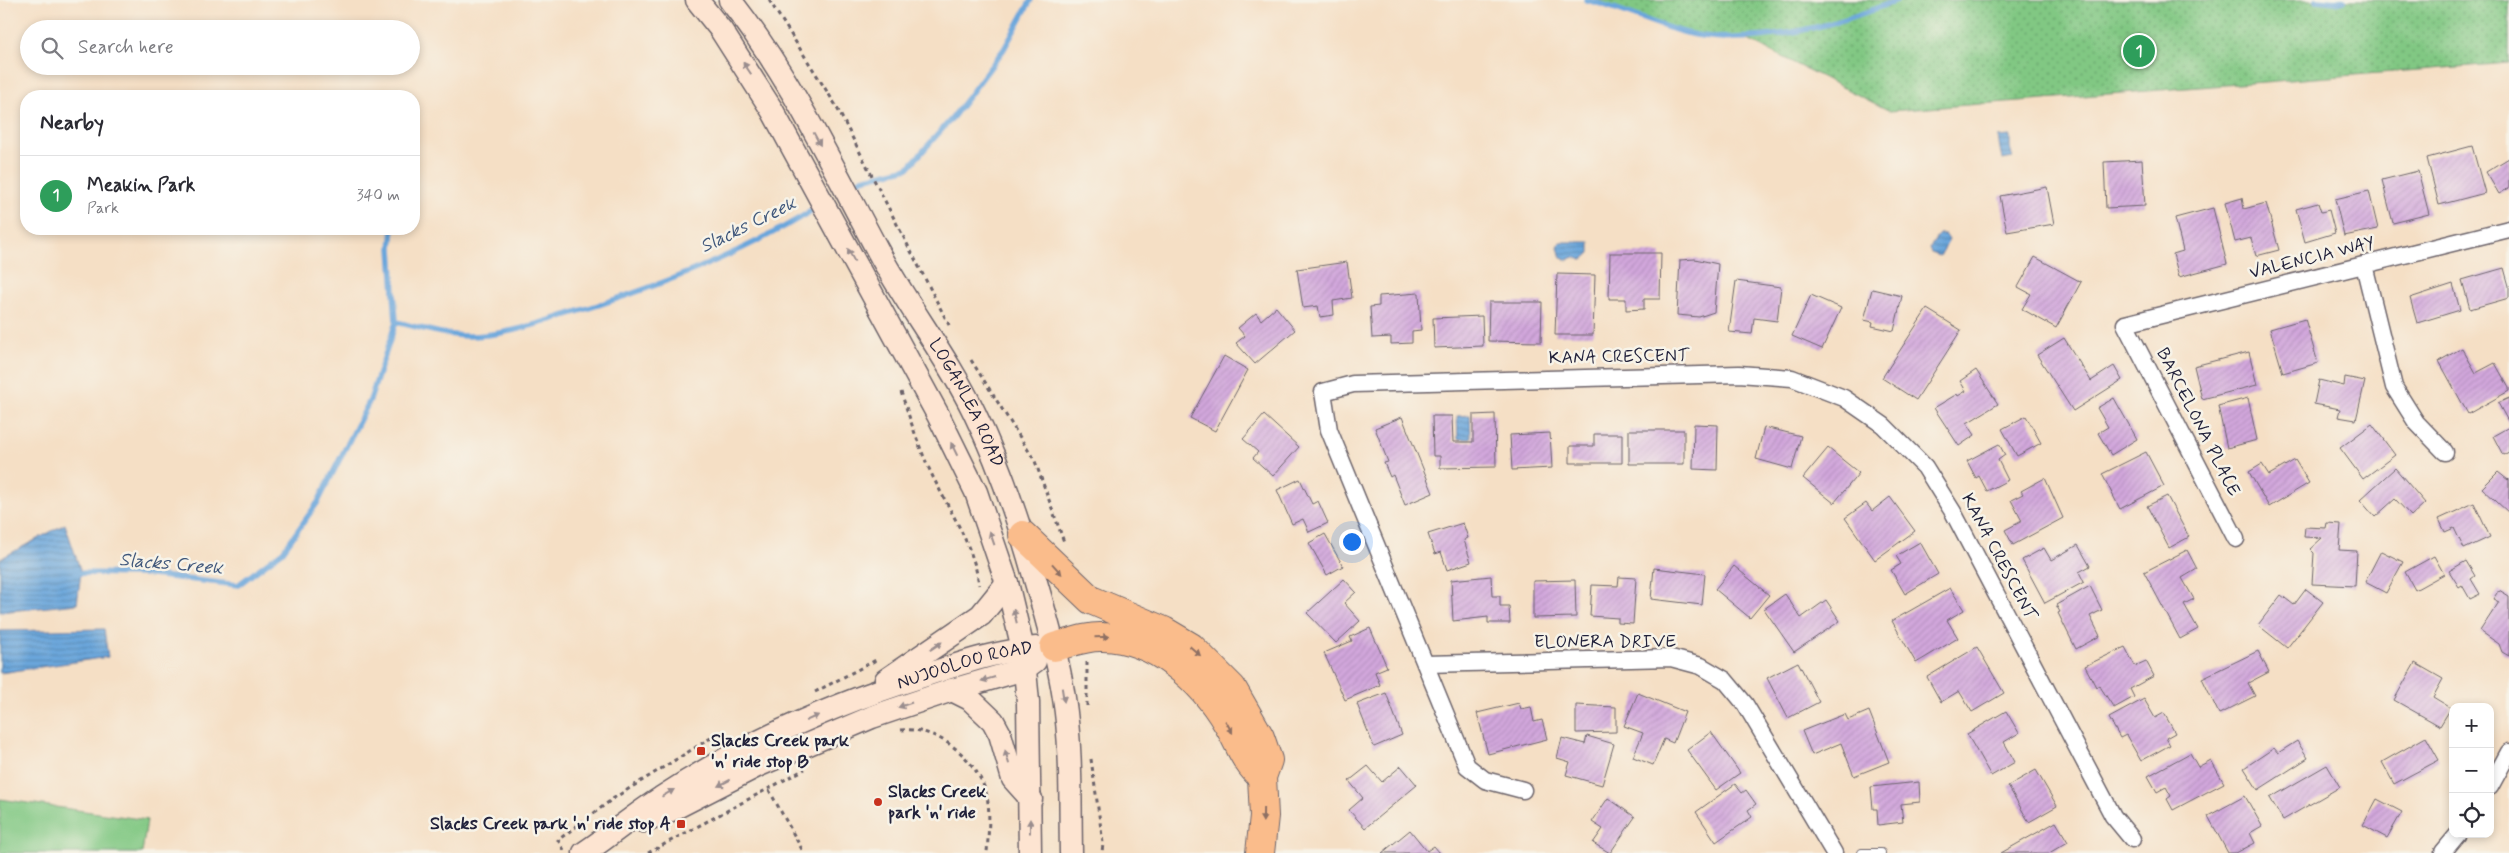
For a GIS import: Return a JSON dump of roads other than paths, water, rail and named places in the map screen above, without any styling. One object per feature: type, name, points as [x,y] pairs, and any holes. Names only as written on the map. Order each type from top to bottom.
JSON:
[{"type":"highway","points":[[1023,535],[1091,600],[1164,631],[1190,648],[1232,688],[1260,737],[1268,760],[1262,777],[1264,816],[1260,853]]},
{"type":"highway","points":[[1054,647],[1101,636],[1120,638],[1156,652],[1176,665],[1213,702],[1234,734],[1249,766],[1262,777]]},
{"type":"main road","name":"LOGANLEA ROAD","points":[[697,0],[721,30],[772,110],[938,415],[976,492],[1007,583],[1023,659],[1028,702],[1031,799],[1030,853]]},
{"type":"main road","name":"LOGANLEA ROAD","points":[[730,0],[745,19],[794,97],[897,287],[952,371],[974,412],[1023,535],[1054,647],[1064,700],[1069,758],[1071,853]]},
{"type":"main road","points":[[866,694],[981,615],[1007,583]]},
{"type":"main road","name":"NUJOOLOO ROAD","points":[[615,833],[671,810],[757,766],[872,717],[952,690],[1054,647]]},
{"type":"main road","name":"NUJOOLOO ROAD","points":[[584,853],[615,833],[660,798],[748,747],[866,694],[994,653],[1023,659]]},
{"type":"main road","points":[[952,690],[970,699],[993,721],[1000,734],[1013,779],[1031,799]]},
{"type":"street","name":"VALENCIA WAY","points":[[2125,324],[2509,229]]},
{"type":"street","points":[[2364,265],[2394,387],[2416,422],[2445,452]]},
{"type":"street","name":"BARCELONA PLACE","points":[[2125,324],[2236,539]]},
{"type":"street","name":"KANA CRESCENT","points":[[1523,790],[1485,780],[1467,766],[1329,430],[1323,392],[1353,384],[1739,374],[1792,378],[1844,398],[1883,425],[1925,467],[1953,512],[2113,816],[2132,838]]},
{"type":"street","name":"ELONERA DRIVE","points":[[1425,664],[1671,658],[1701,666],[1725,680],[1745,704],[1834,853]]},
{"type":"street","points":[[2494,780],[2509,752]]},
{"type":"street","points":[[2444,852],[2455,838]]},
{"type":"lane","points":[[1862,853],[1881,853]]},
{"type":"water","points":[[2010,136],[2010,148],[2013,158],[2002,160],[1998,137]]},
{"type":"water","points":[[1939,234],[1945,234],[1949,240],[1940,256],[1931,253],[1929,249]]},
{"type":"water","points":[[1560,242],[1590,242],[1590,253],[1582,260],[1574,257],[1568,260],[1561,258],[1558,247]]},
{"type":"water","points":[[1470,415],[1471,439],[1458,439],[1457,416]]},
{"type":"water","points":[[65,524],[81,572],[77,604],[0,612],[0,559]]},
{"type":"water","points":[[104,629],[108,657],[0,673],[0,631]]},
{"type":"waterway","name":"Slacks Creek","points":[[850,187],[862,179],[908,168],[953,117],[1004,49],[1031,0]]},
{"type":"waterway","name":"Slacks Creek","points":[[1586,0],[1682,32],[1720,38],[1746,38],[1798,31],[1850,18],[1897,0]]},
{"type":"waterway","name":"Slacks Creek","points":[[2316,0],[2336,2],[2344,0]]},
{"type":"waterway","name":"Slacks Creek","points":[[396,322],[458,336],[494,334],[533,325],[605,303],[700,268],[761,239],[819,206]]},
{"type":"waterway","name":"Slacks Creek","points":[[76,573],[143,574],[238,585],[283,551],[318,502],[370,400],[396,322],[391,248],[392,235]]},
{"type":"place","name":"Meakin Park","points":[[2139,51]]},
{"type":"place","name":"Slacks Creek park 'n' ride stop B","points":[[701,751]]},
{"type":"place","name":"Slacks Creek park 'n' ride","points":[[878,802]]},
{"type":"place","name":"Slacks Creek park 'n' ride stop A","points":[[681,824]]}]
